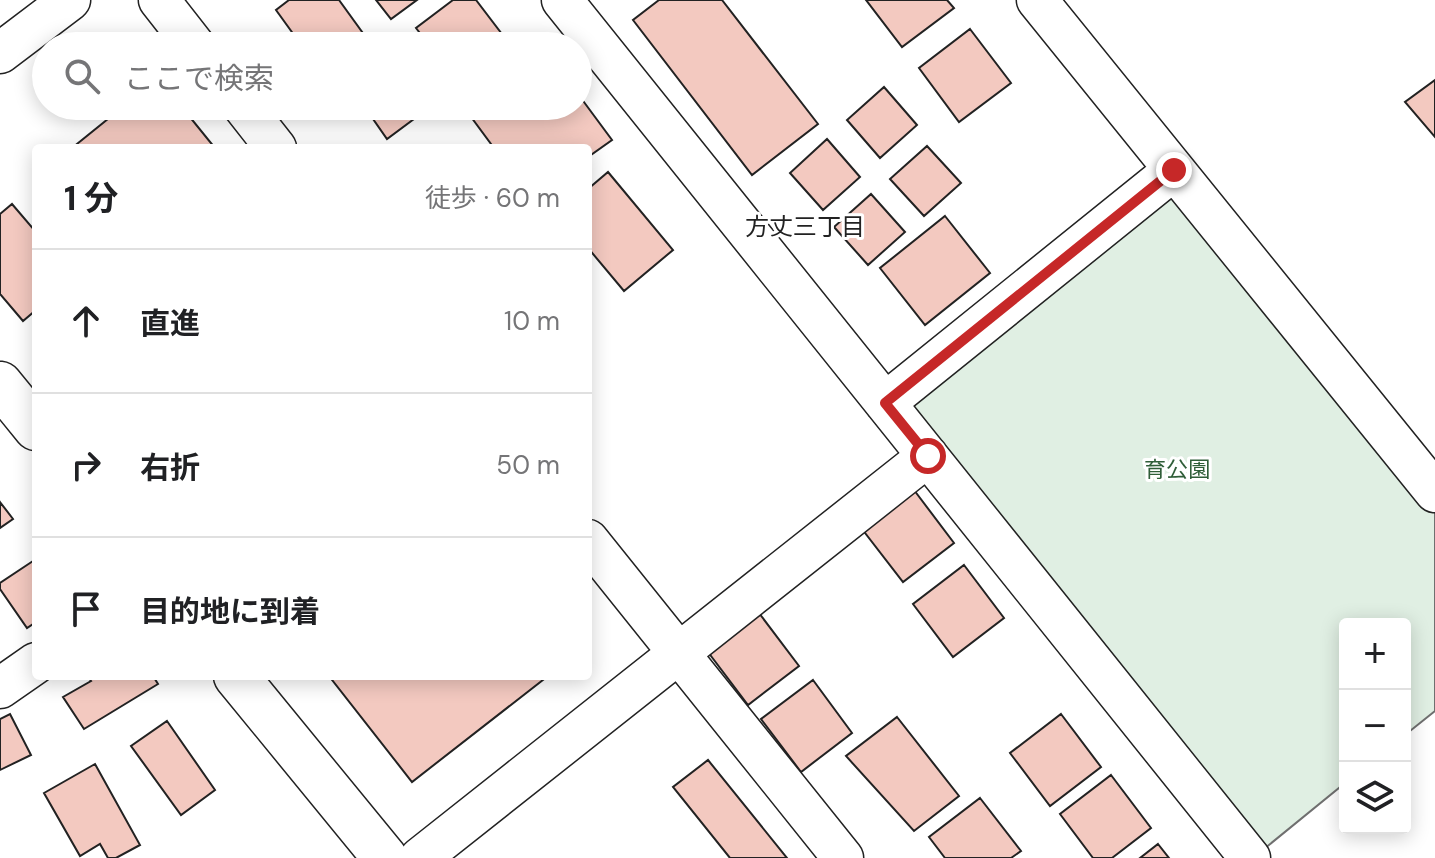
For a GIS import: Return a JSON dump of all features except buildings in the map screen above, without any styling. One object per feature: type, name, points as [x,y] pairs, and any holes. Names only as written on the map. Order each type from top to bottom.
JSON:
[{"type":"street","points":[[0,53],[70,0]]},
{"type":"street","points":[[159,0],[184,32]]},
{"type":"street","points":[[562,0],[588,32]]},
{"type":"street","points":[[1037,0],[1435,492]]},
{"type":"street","points":[[592,37],[1250,858]]},
{"type":"street","points":[[254,120],[273,144]]},
{"type":"street","points":[[885,403],[1174,170]]},
{"type":"street","points":[[0,384],[32,423]]},
{"type":"street","points":[[420,858],[928,456]]},
{"type":"street","points":[[592,545],[843,858]]},
{"type":"street","points":[[0,688],[32,666]]},
{"type":"street","points":[[239,680],[385,858]]},
{"type":"green space","name":"育公園","points":[[1186,183],[1435,492],[1435,711],[1411,730],[1411,618],[1339,618],[1339,788],[1253,858],[885,403]]},
{"type":"district","name":"方丈三丁目","points":[[805,226]]},
{"type":"route","points":[[928,456],[885,403],[1174,170]]}]
